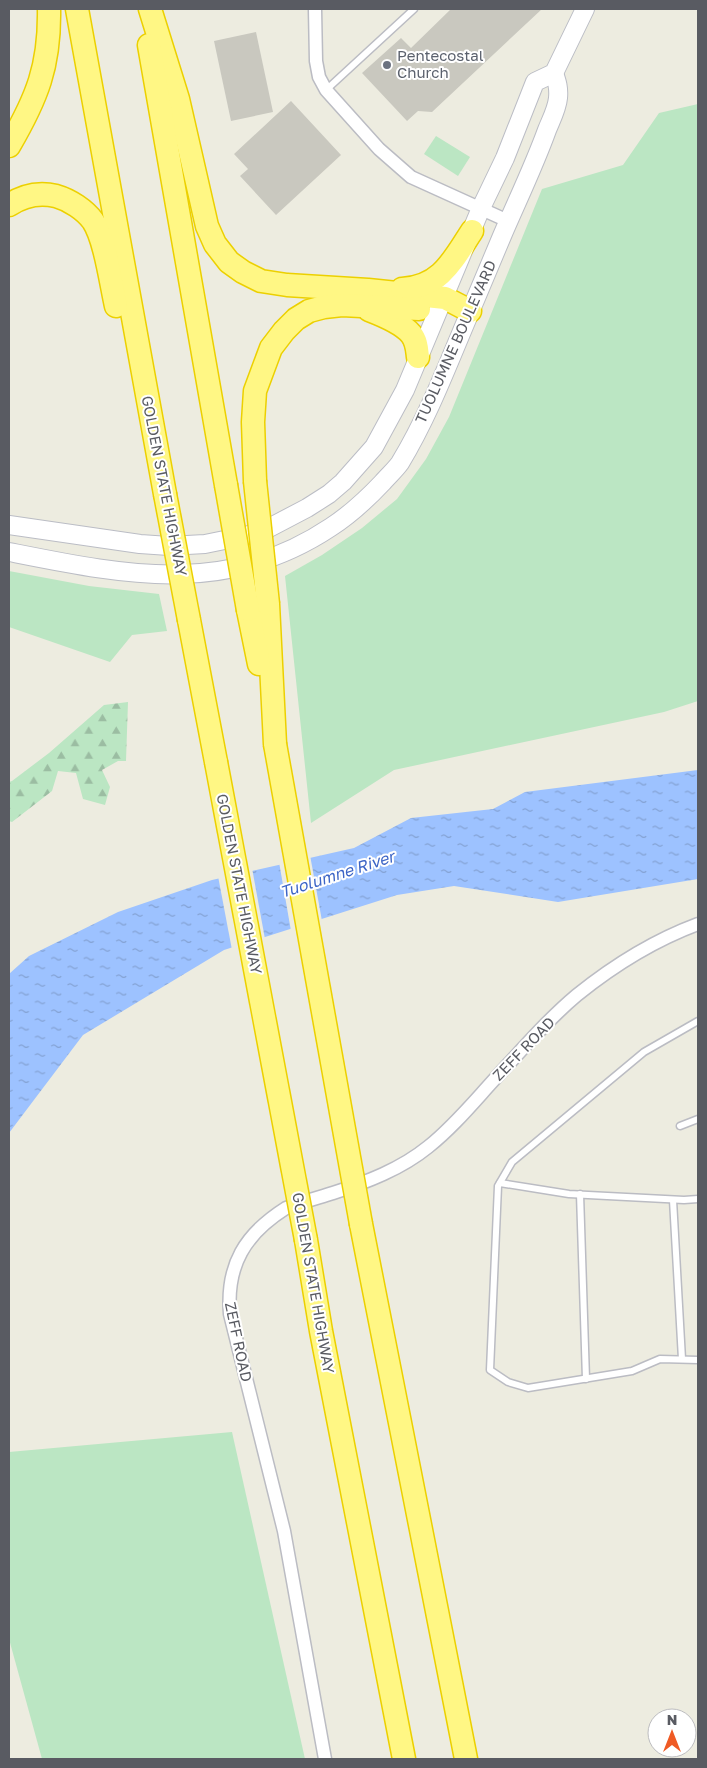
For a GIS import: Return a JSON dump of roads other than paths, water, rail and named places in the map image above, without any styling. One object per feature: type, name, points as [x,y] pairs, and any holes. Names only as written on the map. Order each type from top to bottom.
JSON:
[{"type":"highway","points":[[9,146],[32,103],[42,79],[47,51],[49,9]]},
{"type":"highway","name":"GOLDEN STATE HIGHWAY","points":[[76,9],[306,1240],[321,1332],[404,1759]]},
{"type":"highway","points":[[143,9],[226,485],[258,607]]},
{"type":"highway","points":[[150,9],[178,99],[207,226],[215,244],[229,262],[243,272],[260,280],[363,298],[442,305],[470,311]]},
{"type":"highway","points":[[9,204],[25,196],[36,194],[50,195],[63,198],[77,206],[93,221],[100,236],[119,319],[166,494]]},
{"type":"highway","points":[[466,1759],[360,1224],[275,744],[258,607],[253,422],[255,391],[271,348],[284,330],[296,319],[308,311],[324,306],[424,284],[444,273],[472,230]]},
{"type":"highway","points":[[363,298],[411,333],[416,343],[418,357]]},
{"type":"main road","points":[[554,73],[585,9]]},
{"type":"main road","name":"TUOLUMNE BOULEVARD","points":[[9,525],[140,544],[169,546],[205,544],[249,535],[267,528],[291,517],[329,494],[343,482],[374,448],[405,390],[481,208],[505,158],[535,82],[554,73],[559,87],[558,101],[532,169],[508,221],[432,403],[398,465],[364,503],[346,518],[306,543],[278,556],[257,563],[209,573],[169,576],[137,573],[9,552]]},
{"type":"street","points":[[316,9],[316,61],[319,77],[326,90],[379,149],[411,178],[508,221]]},
{"type":"street","name":"ZEFF ROAD","points":[[325,1759],[284,1531],[230,1314],[228,1295],[230,1280],[237,1259],[252,1236],[286,1208],[379,1176],[415,1157],[450,1127],[550,1021],[577,996],[608,972],[641,952],[666,938],[698,924]]},
{"type":"lane","points":[[326,90],[414,9]]},
{"type":"lane","points":[[698,1021],[644,1052],[512,1162],[498,1186],[490,1370],[508,1382],[528,1388],[632,1371],[660,1359],[698,1360]]},
{"type":"lane","points":[[680,1126],[698,1118]]},
{"type":"lane","points":[[500,1183],[580,1194],[673,1200],[698,1199]]},
{"type":"lane","points":[[580,1194],[586,1379]]},
{"type":"lane","points":[[673,1200],[682,1359]]},
{"type":"water","name":"Tuolumne River","points":[[698,770],[698,879],[558,902],[454,886],[397,895],[224,950],[83,1035],[9,1133],[9,974],[29,956],[118,912],[212,880],[354,848],[411,818],[493,809],[525,792]]},
{"type":"place","name":"Pentecostal Church","points":[[387,65]]}]
